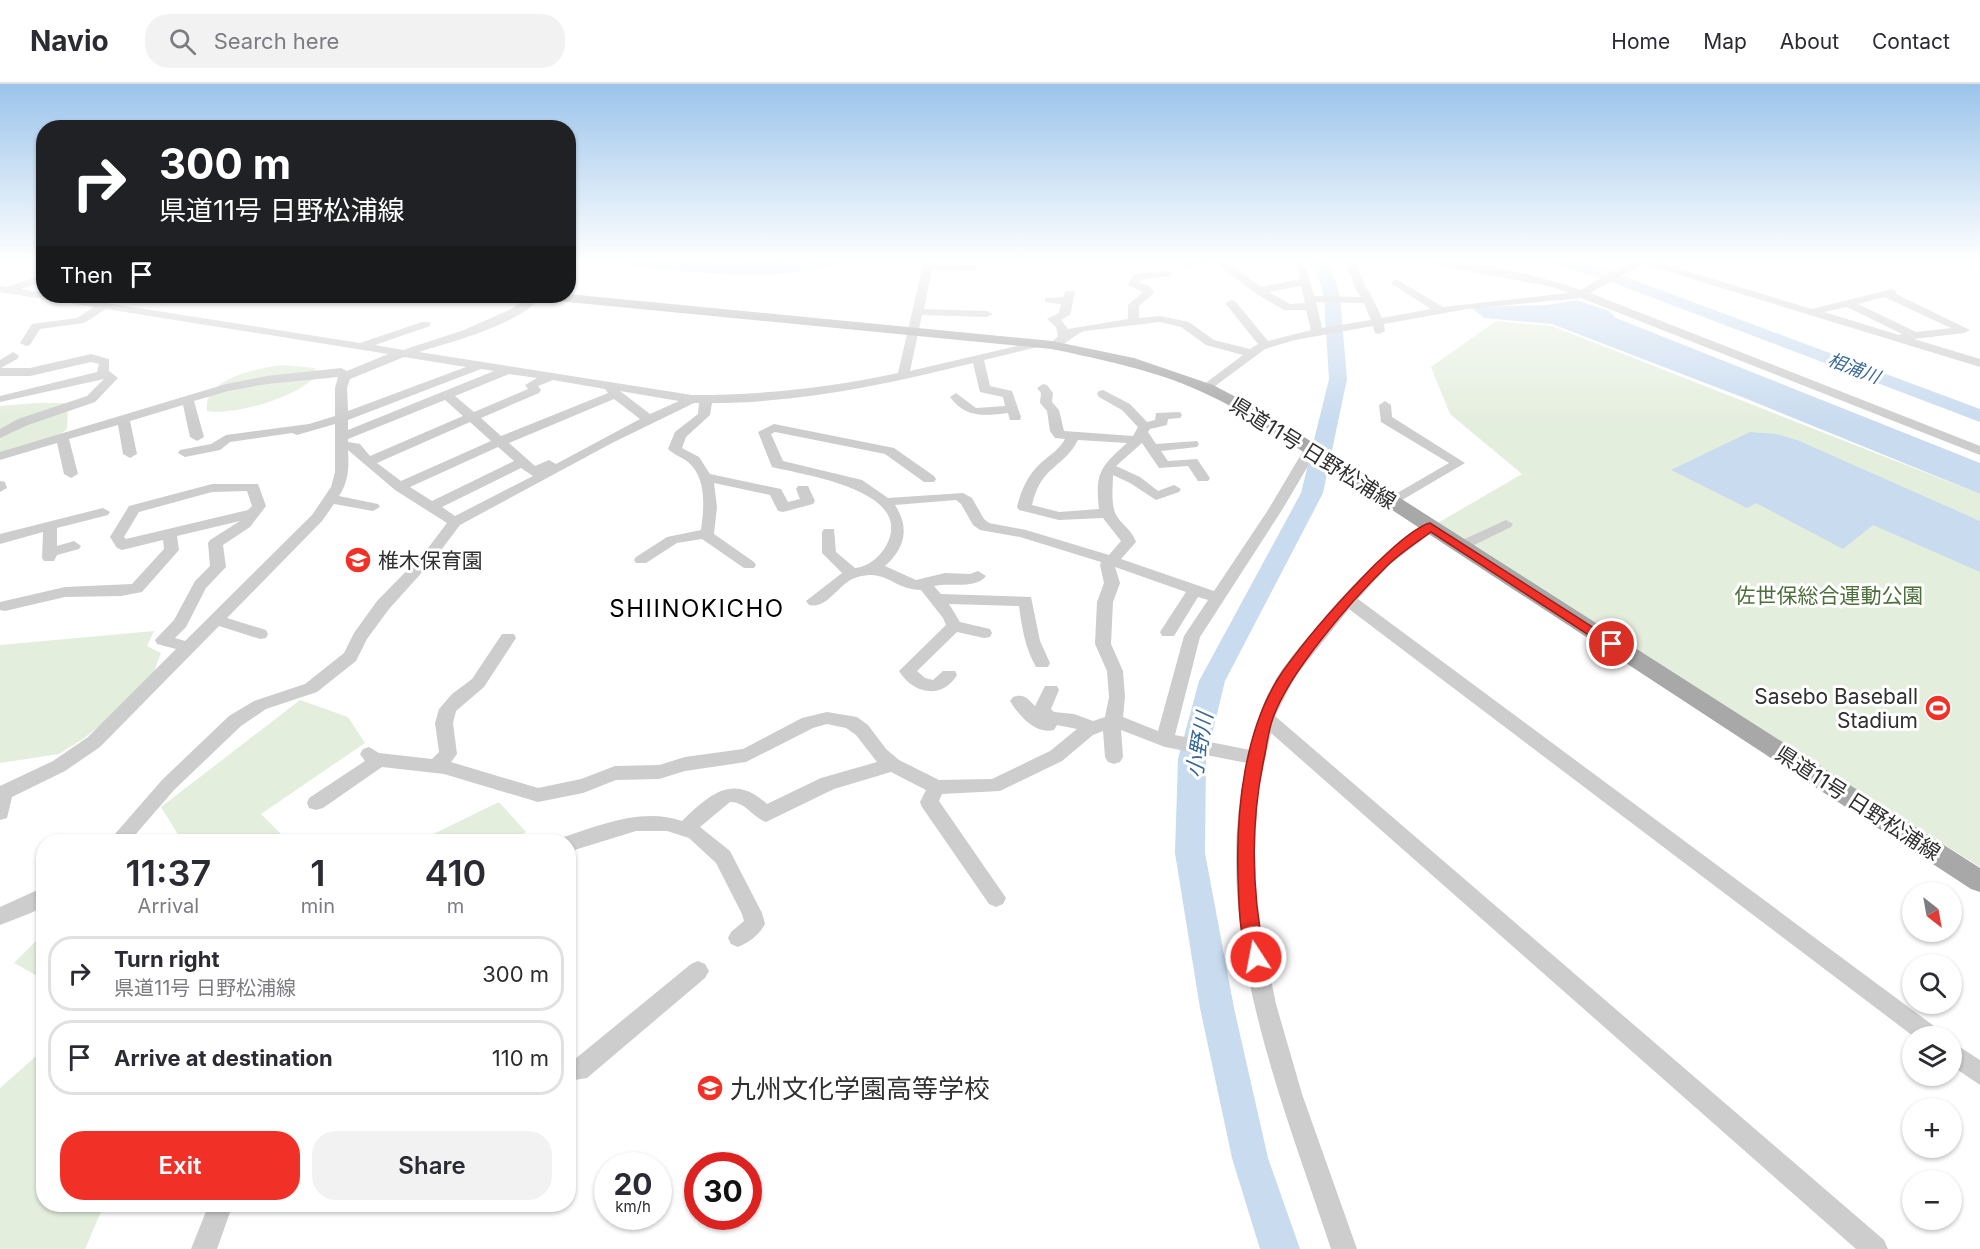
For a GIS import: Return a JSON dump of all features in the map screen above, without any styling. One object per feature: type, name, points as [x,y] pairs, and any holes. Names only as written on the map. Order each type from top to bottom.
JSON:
[{"type":"main road","name":"県道11号 日野松浦線","points":[[755,315],[1053,342],[1129,362],[1207,388],[1249,410],[1430,526],[1466,544],[1980,881]]},
{"type":"street","points":[[26,343],[36,326],[80,321],[89,315]]},
{"type":"street","points":[[145,315],[341,361],[361,346],[426,324]]},
{"type":"street","points":[[0,456],[226,388],[341,361],[403,354],[509,315]]},
{"type":"street","points":[[903,377],[917,315]]},
{"type":"street","points":[[1042,316],[1062,315]]},
{"type":"street","points":[[1133,315],[1133,322]]},
{"type":"street","points":[[1241,315],[1265,345]]},
{"type":"street","points":[[1314,315],[1320,332]]},
{"type":"street","points":[[1373,315],[1377,326]]},
{"type":"street","points":[[1207,388],[1251,353],[1265,345],[1293,337],[1377,326],[1419,315]]},
{"type":"street","points":[[1635,315],[1980,451]]},
{"type":"street","points":[[1822,315],[1980,363]]},
{"type":"street","points":[[1874,315],[1915,335]]},
{"type":"street","points":[[1896,338],[1966,330],[1936,315]]},
{"type":"street","points":[[1053,342],[1060,326],[1053,319],[1059,316]]},
{"type":"street","points":[[361,346],[554,376],[612,389],[699,399],[831,391],[903,377],[1053,342],[1084,328],[1133,322],[1175,320],[1194,329],[1210,343],[1251,353]]},
{"type":"street","points":[[0,365],[13,356]]},
{"type":"street","points":[[0,372],[30,372],[91,358],[105,362],[103,366],[105,374]]},
{"type":"street","points":[[956,397],[961,406],[969,411],[1014,413],[1008,394],[984,389],[978,358]]},
{"type":"street","points":[[0,813],[1,793],[59,766],[94,742],[317,518],[332,499],[342,472],[341,361]]},
{"type":"street","points":[[297,431],[341,418],[482,364]]},
{"type":"street","points":[[343,441],[511,369]]},
{"type":"street","points":[[0,434],[23,423],[91,399],[112,378],[105,374],[2,394],[3,412]]},
{"type":"street","points":[[368,462],[536,390],[531,385],[554,376]]},
{"type":"street","points":[[1043,388],[1047,393],[1046,403],[1053,410],[1056,430],[1060,435],[1081,432],[1111,437],[1174,430]]},
{"type":"street","points":[[612,389],[644,417]]},
{"type":"street","points":[[400,487],[612,389]]},
{"type":"street","points":[[1103,394],[1126,407],[1164,465],[1192,462],[1203,478]]},
{"type":"street","points":[[447,395],[534,472],[644,417],[699,399]]},
{"type":"street","points":[[699,399],[704,415],[680,435],[675,449],[695,460],[710,487],[711,511],[707,534]]},
{"type":"street","points":[[188,401],[197,437]]},
{"type":"street","points":[[1385,405],[1386,419],[1458,463],[1392,502]]},
{"type":"street","points":[[1114,757],[1111,736],[1117,697],[1115,671],[1103,644],[1105,602],[1112,583],[1107,565],[1129,542],[1108,513],[1105,491],[1109,468],[1142,432],[1162,422],[1161,416],[1176,415]]},
{"type":"street","points":[[124,834],[168,785],[235,721],[260,705],[311,688],[350,657],[360,637],[383,605],[430,555],[455,522],[644,417]]},
{"type":"street","points":[[123,420],[130,454]]},
{"type":"street","points":[[185,453],[215,447],[226,439],[320,425]]},
{"type":"street","points":[[1127,426],[1142,432]]},
{"type":"street","points":[[829,532],[829,553],[851,573],[861,574],[875,567],[894,546],[899,531],[894,513],[885,502],[857,483],[777,464],[764,432],[774,428],[889,451],[928,475]]},
{"type":"street","points":[[854,444],[864,432]]},
{"type":"street","points":[[1081,432],[1060,456],[1042,468],[1028,489],[1024,507],[1059,516],[1108,513]]},
{"type":"street","points":[[62,438],[70,474]]},
{"type":"street","points":[[343,441],[355,447],[368,462],[400,487],[455,522]]},
{"type":"street","points":[[1152,448],[1192,444]]},
{"type":"street","points":[[1168,741],[1183,664],[1192,636],[1275,510],[1311,449]]},
{"type":"street","points":[[432,507],[522,462]]},
{"type":"street","points":[[1109,468],[1135,480],[1156,496],[1174,489]]},
{"type":"street","points":[[704,476],[726,483],[755,486],[776,492],[777,509],[808,501],[803,489]]},
{"type":"street","points":[[188,647],[163,639],[180,622],[200,585],[218,567],[215,543],[245,524],[260,506],[253,487],[212,488],[134,509],[117,537],[122,545],[254,513]]},
{"type":"street","points":[[885,502],[958,496],[967,501],[978,522],[985,527],[1021,534],[1112,561],[1217,598]]},
{"type":"street","points":[[332,499],[373,507]]},
{"type":"street","points":[[0,540],[103,512]]},
{"type":"street","points":[[1466,544],[1506,525]]},
{"type":"street","points":[[50,526],[50,555],[74,546]]},
{"type":"street","points":[[1344,1249],[1291,1094],[1265,1004],[1247,911],[1245,849],[1250,757],[1288,674],[1348,600],[1384,562],[1430,526]]},
{"type":"street","points":[[5,606],[65,592],[121,591],[137,588],[172,550],[169,533]]},
{"type":"street","points":[[641,560],[658,545],[672,538],[707,534]]},
{"type":"street","points":[[707,534],[719,546],[749,565]]},
{"type":"street","points":[[875,567],[914,585],[945,578],[972,579],[978,576]]},
{"type":"street","points":[[814,601],[851,573]]},
{"type":"street","points":[[924,584],[950,616],[954,626]]},
{"type":"street","points":[[1168,632],[1195,590]]},
{"type":"street","points":[[936,599],[1026,601],[1032,641],[1042,663]]},
{"type":"street","points":[[1348,600],[1917,1026]]},
{"type":"street","points":[[216,620],[260,634]]},
{"type":"street","points":[[954,626],[984,633]]},
{"type":"street","points":[[948,675],[936,687],[919,682],[907,671],[954,626]]},
{"type":"street","points":[[436,766],[447,754],[444,723],[448,709],[477,683],[508,638]]},
{"type":"street","points":[[1052,690],[1042,711],[1049,718],[1074,720],[1087,730]]},
{"type":"street","points":[[1019,701],[1043,725],[1087,730]]},
{"type":"street","points":[[316,803],[374,757],[436,766],[537,795],[584,786],[615,773],[659,772],[685,764],[746,755],[808,723],[827,718],[851,722],[862,730],[880,754],[893,765],[937,787],[994,786],[1056,756],[1087,730],[1114,721],[1168,741],[1250,757]]},
{"type":"street","points":[[1266,718],[1875,1249]]},
{"type":"street","points":[[686,829],[721,798],[735,794],[748,799],[766,814],[805,791],[852,773],[893,765]]},
{"type":"street","points":[[937,787],[929,802],[996,898]]},
{"type":"street","points":[[576,842],[636,823],[667,823],[696,833],[723,857],[752,913],[755,924],[738,938]]},
{"type":"street","points":[[0,916],[36,900]]},
{"type":"street","points":[[576,1070],[579,1070],[698,971]]},
{"type":"street","points":[[1962,1060],[1980,1074]]},
{"type":"street","points":[[204,1249],[217,1212]]},
{"type":"green space","name":"佐世保総合運動公園","points":[[1496,321],[1552,326],[1980,494],[1980,867],[1436,524],[1522,474],[1450,414],[1431,367]]},
{"type":"green space","points":[[282,365],[314,368],[319,372],[299,389],[268,402],[234,410],[207,411],[208,400],[213,390],[222,383],[247,372]]},
{"type":"green space","points":[[64,403],[68,408],[67,429],[56,437],[0,454],[0,406]]},
{"type":"green space","points":[[154,631],[147,646],[161,653],[149,686],[83,739],[59,754],[0,763],[0,645]]},
{"type":"green space","points":[[300,700],[348,717],[365,743],[261,814],[281,834],[178,834],[161,807]]},
{"type":"green space","points":[[499,802],[526,832],[523,834],[433,834]]},
{"type":"green space","points":[[36,941],[36,975],[14,963]]},
{"type":"green space","points":[[36,1056],[36,1212],[101,1212],[85,1249],[0,1249],[0,1088]]},
{"type":"water","points":[[1481,315],[1613,315],[1980,463],[1980,494],[1747,399],[1552,324],[1484,318]]},
{"type":"water","points":[[1750,432],[1776,434],[1797,440],[1980,521],[1980,572],[1873,525],[1843,549],[1756,503],[1747,508],[1671,470]]},
{"type":"waterway","name":"小野川","points":[[1280,1249],[1250,1158],[1217,1008],[1190,853],[1192,759],[1212,681],[1312,493],[1338,379],[1333,315]]},
{"type":"waterway","name":"相浦川","points":[[1714,315],[1980,416]]},
{"type":"place","name":"椎木保育園","points":[[358,560]]},
{"type":"place","name":"Sasebo Baseball Stadium","points":[[1938,708]]},
{"type":"place","name":"九州文化学園高等学校","points":[[710,1088]]},
{"type":"district","name":"SHIINOKICHO","points":[[697,608]]},
{"type":"route","points":[[1256,957],[1247,911],[1245,849],[1249,791],[1266,718],[1288,674],[1348,600],[1384,562],[1430,526],[1612,644]]}]
